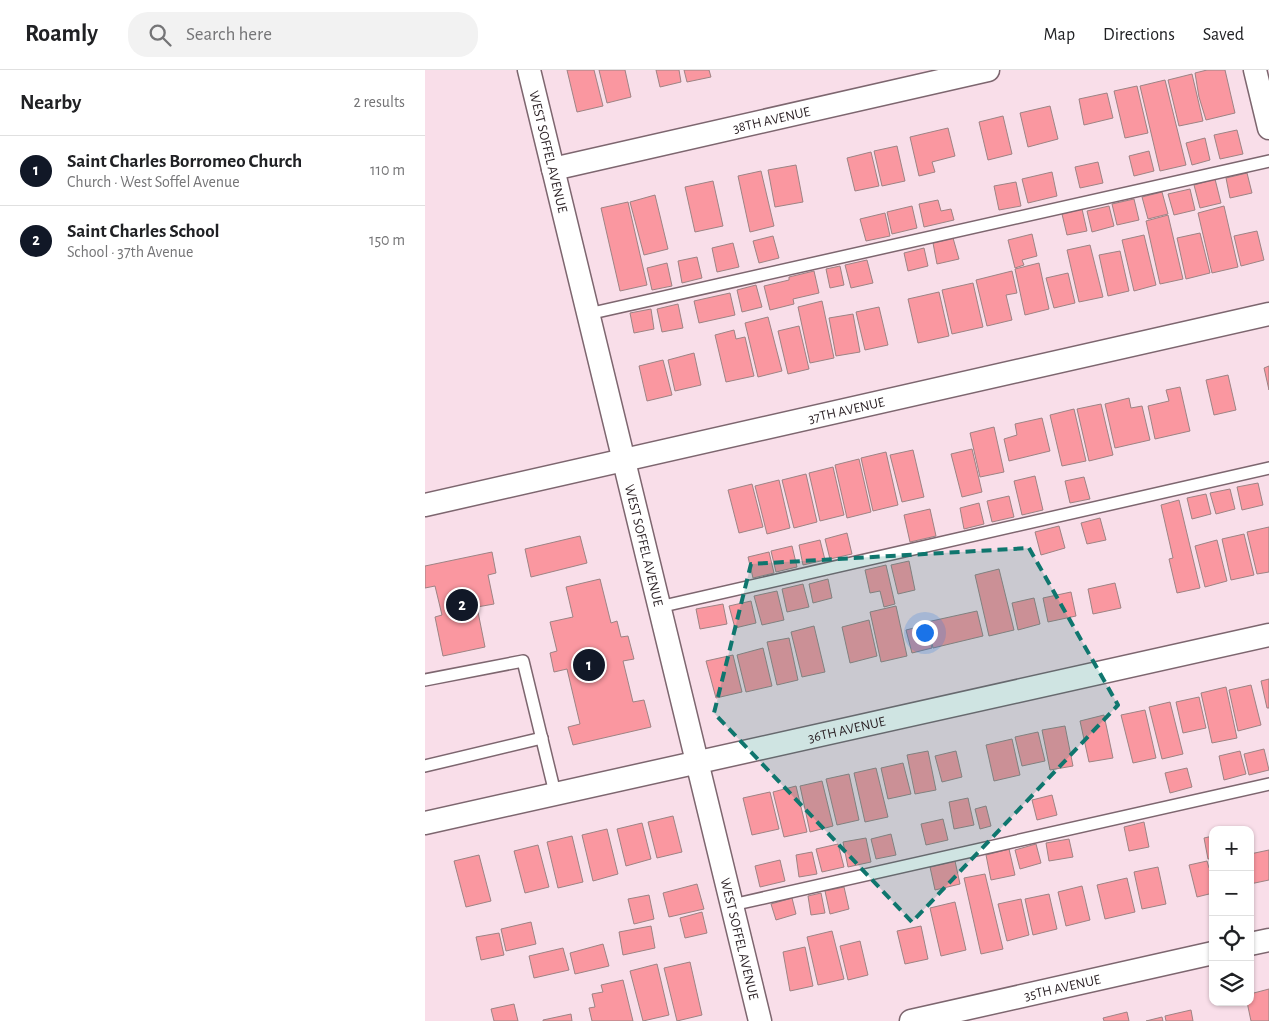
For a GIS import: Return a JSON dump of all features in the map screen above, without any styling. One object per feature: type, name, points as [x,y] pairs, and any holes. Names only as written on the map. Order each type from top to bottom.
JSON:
[{"type":"street","name":"WEST SOFFEL AVENUE","points":[[529,70],[760,1021]]},
{"type":"street","name":"38TH AVENUE","points":[[553,170],[988,70]]},
{"type":"street","points":[[1255,70],[1269,128]]},
{"type":"street","name":"37TH AVENUE","points":[[425,505],[1269,314]]},
{"type":"street","name":"36TH AVENUE","points":[[425,823],[1269,635]]},
{"type":"street","points":[[1254,943],[1269,940]]},
{"type":"street","name":"35TH AVENUE","points":[[911,1021],[1209,954]]},
{"type":"lane","points":[[588,314],[1269,161]]},
{"type":"lane","points":[[659,607],[1269,468]]},
{"type":"lane","points":[[425,680],[523,661],[555,793]]},
{"type":"lane","points":[[425,766],[543,738]]},
{"type":"lane","points":[[732,905],[1269,784]]},
{"type":"highlighted area","points":[[1029,548],[1118,705],[912,922],[714,713],[751,564]]},
{"type":"building","points":[[567,70],[594,70],[603,106],[577,112]]},
{"type":"building","points":[[599,70],[625,70],[631,97],[607,103]]},
{"type":"building","points":[[656,70],[679,70],[681,82],[660,87]]},
{"type":"building","points":[[684,70],[709,70],[711,77],[687,82]]},
{"type":"building","points":[[1207,70],[1225,70],[1235,113],[1206,120],[1199,97],[1195,73]]},
{"type":"building","points":[[1192,74],[1203,121],[1179,126],[1168,80]]},
{"type":"building","points":[[1165,80],[1186,165],[1160,171],[1140,86]]},
{"type":"building","points":[[1137,86],[1148,133],[1125,138],[1114,91]]},
{"type":"building","points":[[1107,93],[1113,118],[1084,125],[1079,99]]},
{"type":"building","points":[[1050,106],[1058,139],[1028,147],[1020,113]]},
{"type":"building","points":[[1003,116],[1012,154],[988,160],[979,122]]},
{"type":"building","points":[[948,128],[955,156],[932,162],[935,172],[919,176],[910,137]]},
{"type":"building","points":[[1237,130],[1243,154],[1220,159],[1214,135]]},
{"type":"building","points":[[1205,138],[1210,160],[1192,165],[1186,143]]},
{"type":"building","points":[[897,146],[905,181],[882,186],[874,151]]},
{"type":"building","points":[[1149,151],[1154,171],[1134,176],[1129,156]]},
{"type":"building","points":[[871,152],[879,186],[855,191],[847,158]]},
{"type":"building","points":[[1098,162],[1103,183],[1080,188],[1075,167]]},
{"type":"building","points":[[796,165],[803,202],[775,207],[768,170]]},
{"type":"building","points":[[761,171],[774,226],[750,232],[738,176]]},
{"type":"building","points":[[1052,172],[1057,196],[1028,203],[1022,179]]},
{"type":"building","points":[[1247,173],[1252,193],[1230,198],[1226,178]]},
{"type":"building","points":[[1215,179],[1221,203],[1200,208],[1194,185]]},
{"type":"building","points":[[713,181],[723,226],[695,232],[685,187]]},
{"type":"building","points":[[1016,182],[1021,206],[999,210],[994,186]]},
{"type":"building","points":[[1190,189],[1195,210],[1174,215],[1168,194]]},
{"type":"building","points":[[1162,192],[1168,214],[1148,219],[1142,197]]},
{"type":"building","points":[[655,195],[668,249],[644,255],[630,202]]},
{"type":"building","points":[[1134,199],[1139,220],[1117,225],[1112,204]]},
{"type":"building","points":[[938,200],[941,211],[951,209],[954,220],[924,227],[919,204]]},
{"type":"building","points":[[628,202],[647,285],[620,291],[601,208]]},
{"type":"building","points":[[912,206],[917,228],[892,234],[887,212]]},
{"type":"building","points":[[1109,206],[1114,226],[1092,232],[1087,211]]},
{"type":"building","points":[[1224,206],[1238,267],[1212,273],[1198,213]]},
{"type":"building","points":[[1082,209],[1087,231],[1067,235],[1062,214]]},
{"type":"building","points":[[885,213],[890,236],[866,241],[860,219]]},
{"type":"building","points":[[1168,215],[1183,279],[1160,284],[1146,221]]},
{"type":"building","points":[[1257,231],[1264,260],[1241,266],[1234,236]]},
{"type":"building","points":[[1200,233],[1210,273],[1186,279],[1177,238]]},
{"type":"building","points":[[1032,234],[1037,256],[1022,260],[1024,265],[1015,268],[1008,240]]},
{"type":"building","points":[[1144,235],[1156,285],[1134,291],[1122,240]]},
{"type":"building","points":[[773,236],[779,258],[759,263],[753,241]]},
{"type":"building","points":[[953,238],[959,259],[937,264],[933,243]]},
{"type":"building","points":[[733,243],[739,267],[717,272],[712,248]]},
{"type":"building","points":[[1090,245],[1103,297],[1079,302],[1067,250]]},
{"type":"building","points":[[924,248],[928,266],[908,271],[904,253]]},
{"type":"building","points":[[1120,251],[1129,291],[1108,296],[1099,255]]},
{"type":"building","points":[[697,257],[702,278],[682,283],[678,261]]},
{"type":"building","points":[[867,260],[873,283],[851,288],[845,265]]},
{"type":"building","points":[[667,263],[672,286],[652,290],[647,268]]},
{"type":"building","points":[[1039,263],[1049,309],[1025,315],[1015,269]]},
{"type":"building","points":[[840,266],[844,285],[830,288],[826,269]]},
{"type":"building","points":[[814,271],[819,293],[793,299],[794,304],[770,310],[764,286]]},
{"type":"building","points":[[1012,271],[1017,293],[1006,295],[1012,320],[987,326],[976,280]]},
{"type":"building","points":[[1068,273],[1075,303],[1054,308],[1046,278]]},
{"type":"building","points":[[973,283],[983,327],[952,334],[942,290]]},
{"type":"building","points":[[756,285],[762,307],[742,312],[737,290]]},
{"type":"building","points":[[939,292],[949,336],[918,343],[908,299]]},
{"type":"building","points":[[730,293],[735,315],[699,323],[694,301]]},
{"type":"building","points":[[822,301],[834,358],[810,363],[798,307]]},
{"type":"building","points":[[678,304],[683,328],[662,332],[657,309]]},
{"type":"building","points":[[879,307],[888,345],[865,350],[856,312]]},
{"type":"building","points":[[651,309],[654,329],[634,333],[630,313]]},
{"type":"building","points":[[853,314],[860,352],[836,356],[829,318]]},
{"type":"building","points":[[768,317],[782,371],[758,377],[745,323]]},
{"type":"building","points":[[799,326],[809,369],[788,374],[778,331]]},
{"type":"building","points":[[734,330],[736,339],[745,337],[754,376],[726,382],[715,335]]},
{"type":"building","points":[[694,353],[701,385],[675,391],[668,360]]},
{"type":"building","points":[[663,360],[672,395],[647,401],[639,366]]},
{"type":"building","points":[[1269,366],[1269,390],[1264,368]]},
{"type":"building","points":[[1228,375],[1236,410],[1214,415],[1206,380]]},
{"type":"building","points":[[1180,387],[1190,431],[1155,439],[1148,406],[1169,401],[1166,390]]},
{"type":"building","points":[[1129,398],[1131,408],[1142,406],[1150,440],[1115,448],[1105,404]]},
{"type":"building","points":[[1101,404],[1113,455],[1089,461],[1077,409]]},
{"type":"building","points":[[1074,409],[1086,461],[1062,466],[1050,415]]},
{"type":"building","points":[[1042,418],[1050,451],[1009,461],[1004,439],[1017,435],[1015,424]]},
{"type":"building","points":[[994,427],[1004,472],[980,477],[970,433]]},
{"type":"building","points":[[972,449],[982,492],[962,497],[951,454]]},
{"type":"building","points":[[913,450],[924,497],[902,502],[890,455]]},
{"type":"building","points":[[886,452],[898,505],[873,511],[861,458]]},
{"type":"building","points":[[859,459],[871,512],[847,518],[835,465]]},
{"type":"building","points":[[833,467],[844,515],[820,521],[809,473]]},
{"type":"building","points":[[806,474],[817,522],[794,528],[782,480]]},
{"type":"building","points":[[1035,476],[1043,510],[1022,515],[1014,481]]},
{"type":"building","points":[[1084,477],[1090,499],[1070,503],[1065,481]]},
{"type":"building","points":[[779,480],[790,528],[767,534],[755,486]]},
{"type":"building","points":[[1258,483],[1263,505],[1242,510],[1237,487]]},
{"type":"building","points":[[752,484],[763,527],[739,533],[728,490]]},
{"type":"building","points":[[1230,489],[1235,509],[1216,514],[1210,493]]},
{"type":"building","points":[[1206,494],[1211,514],[1192,519],[1187,498]]},
{"type":"building","points":[[1009,496],[1014,517],[992,522],[987,501]]},
{"type":"building","points":[[1179,500],[1200,588],[1177,593],[1169,559],[1173,558],[1161,505]]},
{"type":"building","points":[[979,503],[984,524],[964,529],[960,508]]},
{"type":"building","points":[[930,509],[936,536],[910,542],[904,515]]},
{"type":"building","points":[[1100,518],[1106,540],[1087,544],[1081,523]]},
{"type":"building","points":[[1059,526],[1065,548],[1041,555],[1035,532]]},
{"type":"building","points":[[1269,527],[1269,572],[1257,574],[1247,532]]},
{"type":"building","points":[[847,533],[852,554],[830,559],[825,539]]},
{"type":"building","points":[[1244,534],[1254,575],[1231,580],[1222,539]]},
{"type":"building","points":[[580,536],[587,563],[531,577],[525,549]]},
{"type":"building","points":[[820,540],[825,560],[803,565],[799,545]]},
{"type":"building","points":[[1217,540],[1227,581],[1205,587],[1195,546]]},
{"type":"building","points":[[792,546],[797,567],[776,572],[771,551]]},
{"type":"building","points":[[492,552],[496,573],[488,575],[494,604],[477,607],[485,647],[443,656],[435,617],[442,615],[435,586],[425,588],[425,566]]},
{"type":"building","points":[[769,552],[774,573],[753,578],[748,557]]},
{"type":"building","points":[[909,561],[915,590],[898,594],[891,565]]},
{"type":"building","points":[[886,565],[895,604],[884,607],[880,591],[870,593],[865,570]]},
{"type":"building","points":[[999,569],[1014,630],[989,636],[975,575]]},
{"type":"building","points":[[600,579],[611,623],[617,621],[621,637],[628,636],[634,659],[623,661],[633,702],[644,700],[651,727],[573,745],[568,727],[580,724],[567,669],[554,672],[550,653],[557,651],[550,622],[573,617],[566,587]]},
{"type":"building","points":[[828,579],[832,598],[813,603],[809,584]]},
{"type":"building","points":[[1115,583],[1121,608],[1093,614],[1088,589]]},
{"type":"building","points":[[803,584],[809,607],[787,612],[782,589]]},
{"type":"building","points":[[777,591],[784,620],[762,625],[754,596]]},
{"type":"building","points":[[1071,592],[1076,616],[1048,622],[1043,598]]},
{"type":"building","points":[[1034,598],[1040,624],[1018,630],[1012,603]]},
{"type":"building","points":[[751,601],[756,623],[735,628],[729,606]]},
{"type":"building","points":[[723,604],[727,624],[700,629],[696,609]]},
{"type":"building","points":[[896,606],[907,656],[881,662],[870,612]]},
{"type":"building","points":[[977,611],[983,636],[933,648],[927,622]]},
{"type":"building","points":[[869,620],[877,656],[850,663],[842,627]]},
{"type":"building","points":[[926,625],[932,648],[912,653],[906,630]]},
{"type":"building","points":[[814,626],[825,672],[802,677],[791,632]]},
{"type":"building","points":[[789,638],[798,680],[777,685],[767,642]]},
{"type":"building","points":[[763,648],[772,686],[746,692],[737,655]]},
{"type":"building","points":[[733,655],[742,692],[716,698],[706,661]]},
{"type":"building","points":[[1269,679],[1269,708],[1267,708],[1261,681]]},
{"type":"building","points":[[1251,685],[1261,725],[1238,731],[1229,690]]},
{"type":"building","points":[[1226,687],[1237,738],[1212,743],[1201,693]]},
{"type":"building","points":[[1199,697],[1206,728],[1183,733],[1176,702]]},
{"type":"building","points":[[1170,702],[1183,754],[1162,759],[1149,707]]},
{"type":"building","points":[[1145,710],[1156,758],[1133,763],[1121,715]]},
{"type":"building","points":[[1104,715],[1113,758],[1089,762],[1080,721]]},
{"type":"building","points":[[1065,726],[1073,766],[1050,770],[1042,730]]},
{"type":"building","points":[[1038,732],[1045,761],[1022,766],[1015,737]]},
{"type":"building","points":[[1012,739],[1020,775],[994,781],[986,745]]},
{"type":"building","points":[[1264,749],[1269,770],[1249,775],[1244,754]]},
{"type":"building","points":[[928,751],[936,790],[915,794],[907,755]]},
{"type":"building","points":[[956,751],[962,777],[942,782],[935,756]]},
{"type":"building","points":[[1240,751],[1246,774],[1224,780],[1219,756]]},
{"type":"building","points":[[903,763],[911,794],[888,799],[881,768]]},
{"type":"building","points":[[876,768],[888,817],[865,822],[854,773]]},
{"type":"building","points":[[1187,768],[1192,787],[1170,793],[1165,773]]},
{"type":"building","points":[[849,774],[859,820],[837,825],[826,779]]},
{"type":"building","points":[[822,781],[833,826],[810,832],[800,786]]},
{"type":"building","points":[[796,786],[807,832],[784,837],[773,792]]},
{"type":"building","points":[[770,792],[779,829],[752,835],[743,798]]},
{"type":"building","points":[[1052,795],[1057,815],[1037,820],[1032,800]]},
{"type":"building","points":[[968,798],[974,825],[954,829],[949,802]]},
{"type":"building","points":[[986,806],[991,826],[980,829],[975,809]]},
{"type":"building","points":[[673,816],[682,852],[657,858],[648,822]]},
{"type":"building","points":[[943,819],[948,840],[926,845],[921,824]]},
{"type":"building","points":[[1144,822],[1149,847],[1129,851],[1124,827]]},
{"type":"building","points":[[642,823],[651,859],[626,866],[617,829]]},
{"type":"building","points":[[607,829],[618,874],[593,881],[582,835]]},
{"type":"building","points":[[891,834],[896,855],[876,859],[871,839]]},
{"type":"building","points":[[572,836],[583,882],[558,888],[547,842]]},
{"type":"building","points":[[1209,837],[1209,859],[1208,859],[1204,838]]},
{"type":"building","points":[[866,838],[871,862],[848,867],[843,842]]},
{"type":"building","points":[[1069,839],[1073,857],[1049,861],[1046,843]]},
{"type":"building","points":[[838,844],[844,867],[822,872],[816,849]]},
{"type":"building","points":[[1036,844],[1041,863],[1020,869],[1015,850]]},
{"type":"building","points":[[538,845],[549,887],[525,893],[514,851]]},
{"type":"building","points":[[1009,849],[1015,875],[991,880],[986,855]]},
{"type":"building","points":[[1269,850],[1269,880],[1254,883],[1254,853]]},
{"type":"building","points":[[812,852],[817,874],[799,877],[796,855]]},
{"type":"building","points":[[479,855],[491,901],[466,907],[454,861]]},
{"type":"building","points":[[780,860],[785,881],[760,887],[755,866]]},
{"type":"building","points":[[955,861],[960,884],[935,890],[930,867]]},
{"type":"building","points":[[1207,861],[1209,868],[1209,894],[1197,897],[1189,865]]},
{"type":"building","points":[[1158,867],[1166,904],[1142,909],[1134,872]]},
{"type":"building","points":[[985,874],[1003,949],[981,954],[964,878]]},
{"type":"building","points":[[1127,878],[1135,912],[1105,919],[1097,885]]},
{"type":"building","points":[[697,884],[704,909],[669,917],[663,893]]},
{"type":"building","points":[[1082,886],[1090,920],[1066,926],[1058,892]]},
{"type":"building","points":[[844,887],[849,909],[830,914],[825,891]]},
{"type":"building","points":[[821,893],[825,913],[811,915],[808,896]]},
{"type":"building","points":[[1049,894],[1057,929],[1033,935],[1025,899]]},
{"type":"building","points":[[649,895],[654,919],[634,924],[628,899]]},
{"type":"building","points":[[792,898],[796,914],[776,920],[771,904]]},
{"type":"building","points":[[1021,899],[1029,935],[1007,941],[998,904]]},
{"type":"building","points":[[955,902],[966,950],[941,956],[930,908]]},
{"type":"building","points":[[702,912],[707,933],[685,938],[680,918]]},
{"type":"building","points":[[531,922],[536,944],[506,951],[501,929]]},
{"type":"building","points":[[651,926],[655,948],[623,955],[619,932]]},
{"type":"building","points":[[921,926],[928,959],[905,964],[897,931]]},
{"type":"building","points":[[832,931],[844,979],[818,985],[807,937]]},
{"type":"building","points":[[499,933],[504,955],[481,960],[476,937]]},
{"type":"building","points":[[860,941],[868,975],[848,980],[840,946]]},
{"type":"building","points":[[603,944],[609,966],[575,974],[570,953]]},
{"type":"building","points":[[805,947],[813,986],[790,991],[783,952]]},
{"type":"building","points":[[563,948],[569,970],[534,978],[529,956]]},
{"type":"building","points":[[690,962],[702,1015],[677,1021],[664,968]]},
{"type":"building","points":[[657,964],[669,1015],[643,1021],[630,971]]},
{"type":"building","points":[[623,980],[633,1021],[592,1021],[589,1008],[595,1007],[592,994],[603,992],[601,985]]},
{"type":"building","points":[[1269,989],[1269,1021],[1251,1021],[1248,1006],[1254,1006],[1254,993]]},
{"type":"building","points":[[514,1004],[518,1021],[494,1021],[491,1009]]},
{"type":"building","points":[[1191,1010],[1193,1021],[1166,1021],[1165,1016]]},
{"type":"building","points":[[1127,1012],[1129,1021],[1104,1021],[1103,1018]]},
{"type":"building","points":[[571,1014],[572,1021],[543,1021],[543,1020]]},
{"type":"building","points":[[1162,1017],[1163,1021],[1146,1021]]},
{"type":"place","name":"Saint Charles School","points":[[462,605]]},
{"type":"place","name":"Saint Charles Borromeo Church","points":[[589,665]]}]
